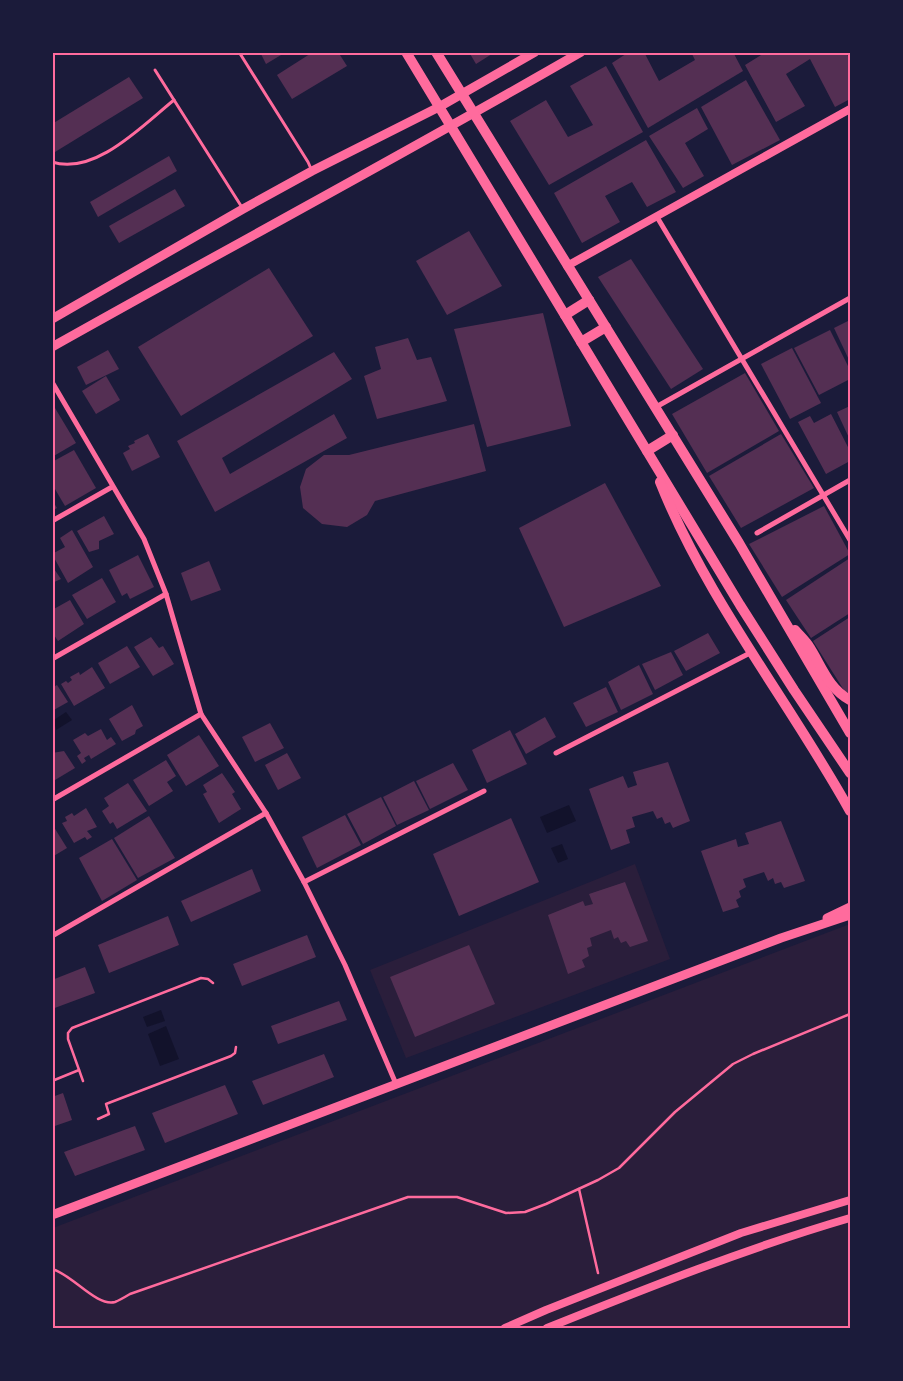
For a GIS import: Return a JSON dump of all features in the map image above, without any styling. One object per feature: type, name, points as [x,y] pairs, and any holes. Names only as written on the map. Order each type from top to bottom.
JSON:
[{"type":"main road","points":[[406,52],[740,605],[850,773]]},
{"type":"main road","points":[[436,52],[656,407],[850,733]]},
{"type":"main road","points":[[52,319],[243,209],[439,107],[535,52]]},
{"type":"main road","points":[[52,347],[474,114],[581,52]]},
{"type":"main road","points":[[565,315],[589,300]]},
{"type":"main road","points":[[582,342],[606,327]]},
{"type":"main road","points":[[648,453],[673,435]]},
{"type":"main road","points":[[648,453],[667,499],[699,562],[750,653],[827,769],[850,811]]},
{"type":"main road","points":[[778,611],[809,646],[832,686],[842,696],[850,700]]},
{"type":"main road","points":[[780,938],[850,907]]},
{"type":"main road","points":[[52,1215],[780,938],[850,915]]},
{"type":"street","points":[[567,266],[850,109]]},
{"type":"street","points":[[657,217],[850,540]]},
{"type":"street","points":[[656,407],[850,298]]},
{"type":"street","points":[[53,384],[144,539],[166,594],[202,714],[266,813],[304,882],[344,964],[396,1084]]},
{"type":"street","points":[[757,532],[850,480]]},
{"type":"street","points":[[52,521],[112,487]]},
{"type":"street","points":[[52,660],[166,594]]},
{"type":"street","points":[[556,753],[750,653]]},
{"type":"street","points":[[52,800],[202,714]]},
{"type":"street","points":[[304,882],[484,791]]},
{"type":"street","points":[[52,936],[266,813]]},
{"type":"street","points":[[505,1328],[741,1233],[850,1200]]},
{"type":"street","points":[[547,1328],[746,1251],[850,1218]]},
{"type":"lane","points":[[239,52],[308,162],[312,172]]},
{"type":"lane","points":[[155,70],[243,209]]},
{"type":"lane","points":[[52,162],[58,164],[86,163],[109,152],[174,100]]},
{"type":"path","points":[[83,1081],[68,1039],[68,1033],[72,1028],[200,978],[208,979],[212,983]]},
{"type":"path","points":[[52,1269],[78,1283],[98,1299],[114,1302],[130,1294],[408,1197],[457,1197],[506,1213],[525,1212],[579,1189],[619,1168],[675,1112],[733,1064],[850,1014]]},
{"type":"path","points":[[98,1119],[110,1114],[106,1104],[230,1056],[235,1053],[236,1047]]},
{"type":"path","points":[[52,1081],[79,1070]]},
{"type":"path","points":[[579,1189],[598,1273]]},
{"type":"shaded area","points":[[66,712],[72,720],[56,730],[54,720]]},
{"type":"shaded area","points":[[569,805],[576,821],[547,833],[540,817]]},
{"type":"shaded area","points":[[562,844],[568,859],[558,863],[551,848]]},
{"type":"shaded area","points":[[635,864],[670,959],[406,1058],[370,970]]},
{"type":"shaded area","points":[[850,924],[850,1328],[53,1328],[53,1228]]},
{"type":"shaded area","points":[[161,1010],[165,1021],[147,1027],[143,1017]]},
{"type":"shaded area","points":[[166,1026],[179,1059],[160,1066],[148,1034]]},
{"type":"building","points":[[260,52],[286,52],[266,64]]},
{"type":"building","points":[[313,52],[338,52],[347,66],[292,99],[277,75]]},
{"type":"building","points":[[469,52],[495,52],[476,64]]},
{"type":"building","points":[[629,52],[644,52],[659,81],[695,60],[691,52],[733,52],[743,71],[648,128],[612,63]]},
{"type":"building","points":[[766,52],[846,52],[850,60],[850,99],[835,107],[810,59],[786,74],[805,106],[776,122],[745,65]]},
{"type":"building","points":[[606,66],[643,132],[549,185],[510,121],[546,100],[568,137],[593,125],[570,86]]},
{"type":"building","points":[[129,77],[143,98],[55,152],[52,148],[52,124]]},
{"type":"building","points":[[746,80],[780,140],[732,165],[701,107]]},
{"type":"building","points":[[697,108],[708,129],[685,143],[704,176],[683,188],[649,136]]},
{"type":"building","points":[[646,140],[676,192],[647,207],[632,182],[605,196],[620,222],[582,243],[554,193]]},
{"type":"building","points":[[169,156],[177,171],[98,217],[90,202]]},
{"type":"building","points":[[175,189],[185,206],[119,243],[109,226]]},
{"type":"building","points":[[469,231],[502,286],[447,315],[416,261]]},
{"type":"building","points":[[631,259],[703,369],[671,389],[598,277]]},
{"type":"building","points":[[269,268],[313,336],[181,416],[138,347]]},
{"type":"building","points":[[543,313],[571,426],[487,447],[454,329]]},
{"type":"building","points":[[850,320],[850,362],[834,328]]},
{"type":"building","points":[[830,330],[850,370],[850,379],[819,395],[794,348]]},
{"type":"building","points":[[408,338],[417,360],[431,357],[447,401],[377,419],[364,376],[381,369],[375,347]]},
{"type":"building","points":[[792,348],[821,403],[790,419],[761,364]]},
{"type":"building","points":[[108,350],[119,369],[86,385],[77,367]]},
{"type":"building","points":[[334,352],[352,379],[222,458],[230,474],[334,414],[347,438],[215,512],[177,441]]},
{"type":"building","points":[[745,373],[779,431],[707,473],[672,414]]},
{"type":"building","points":[[106,376],[120,400],[96,414],[82,391]]},
{"type":"building","points":[[52,403],[76,443],[52,457]]},
{"type":"building","points":[[850,406],[850,440],[837,412]]},
{"type":"building","points":[[831,414],[850,451],[850,461],[826,474],[798,422],[810,416],[814,423]]},
{"type":"building","points":[[474,424],[486,471],[375,501],[367,515],[347,527],[322,524],[303,508],[300,487],[306,469],[324,455],[349,455]]},
{"type":"building","points":[[148,434],[160,457],[132,471],[123,453],[130,449],[128,446],[135,443],[134,441]]},
{"type":"building","points":[[781,434],[814,488],[741,528],[709,476]]},
{"type":"building","points":[[74,450],[96,488],[65,506],[52,484],[52,462]]},
{"type":"building","points":[[605,483],[661,586],[564,627],[519,528]]},
{"type":"building","points":[[52,500],[57,508],[52,511]]},
{"type":"building","points":[[824,506],[850,554],[782,597],[749,544]]},
{"type":"building","points":[[104,516],[114,534],[99,541],[99,549],[89,552],[77,531]]},
{"type":"building","points":[[72,530],[93,567],[68,583],[52,554],[65,547],[60,538]]},
{"type":"building","points":[[138,555],[154,587],[130,599],[127,593],[122,596],[109,570]]},
{"type":"building","points":[[850,558],[850,613],[811,638],[786,600]]},
{"type":"building","points":[[209,561],[221,590],[191,601],[181,573]]},
{"type":"building","points":[[52,566],[61,579],[52,583]]},
{"type":"building","points":[[102,578],[116,602],[87,619],[72,595]]},
{"type":"building","points":[[70,600],[84,624],[58,641],[52,632],[55,627],[52,622],[52,610]]},
{"type":"building","points":[[850,617],[850,694],[847,695],[813,641]]},
{"type":"building","points":[[708,633],[720,653],[686,671],[674,651]]},
{"type":"building","points":[[151,637],[159,648],[163,646],[174,664],[153,676],[134,647]]},
{"type":"building","points":[[127,646],[140,667],[110,684],[98,663]]},
{"type":"building","points":[[671,652],[683,675],[655,690],[642,664]]},
{"type":"building","points":[[639,665],[653,694],[621,710],[608,682]]},
{"type":"building","points":[[92,667],[105,688],[74,706],[61,684],[66,681],[68,683],[72,680],[70,677],[79,672],[80,675]]},
{"type":"building","points":[[57,685],[68,702],[52,711],[52,688]]},
{"type":"building","points":[[606,687],[618,712],[586,727],[573,703]]},
{"type":"building","points":[[132,705],[143,726],[136,730],[135,734],[122,741],[109,719]]},
{"type":"building","points":[[545,717],[556,737],[526,754],[515,734]]},
{"type":"building","points":[[270,723],[284,748],[255,762],[242,737]]},
{"type":"building","points":[[101,729],[107,740],[111,737],[116,744],[91,759],[89,755],[84,758],[86,761],[82,764],[77,756],[81,753],[73,740],[85,733],[88,736]]},
{"type":"building","points":[[510,730],[527,764],[487,783],[472,750]]},
{"type":"building","points":[[199,735],[219,766],[186,786],[167,755]]},
{"type":"building","points":[[64,751],[75,768],[55,780],[52,777],[52,753]]},
{"type":"building","points":[[287,753],[301,778],[278,790],[265,765]]},
{"type":"building","points":[[166,760],[176,776],[167,782],[173,791],[149,806],[133,780]]},
{"type":"building","points":[[668,762],[690,821],[673,828],[670,822],[665,824],[662,817],[657,819],[653,811],[632,817],[635,827],[626,830],[630,843],[611,850],[589,789],[623,776],[628,788],[637,785],[633,772]]},
{"type":"building","points":[[453,763],[468,790],[430,809],[416,781]]},
{"type":"building","points":[[222,773],[235,792],[232,794],[241,809],[219,823],[203,794],[207,792],[203,785]]},
{"type":"building","points":[[414,781],[429,810],[397,825],[383,797]]},
{"type":"building","points":[[128,783],[147,811],[117,829],[113,822],[110,824],[102,811],[109,806],[104,798]]},
{"type":"building","points":[[381,797],[396,826],[363,844],[347,814]]},
{"type":"building","points":[[86,808],[97,827],[87,831],[92,837],[87,840],[85,837],[74,843],[62,823],[67,821],[65,817],[72,813],[74,816]]},
{"type":"building","points":[[345,815],[361,845],[317,868],[302,837]]},
{"type":"building","points":[[149,816],[175,858],[138,878],[114,838]]},
{"type":"building","points":[[511,818],[539,882],[459,916],[433,854]]},
{"type":"building","points":[[781,821],[805,881],[784,888],[781,882],[775,884],[773,878],[768,881],[764,872],[743,879],[746,887],[739,891],[741,897],[736,900],[739,907],[723,912],[701,851],[736,839],[738,847],[749,844],[745,833]]},
{"type":"building","points":[[52,824],[67,848],[52,857]]},
{"type":"building","points":[[112,839],[137,880],[102,901],[79,858]]},
{"type":"building","points":[[252,869],[261,891],[191,922],[181,901]]},
{"type":"building","points":[[625,882],[648,941],[630,947],[626,941],[621,943],[618,937],[614,939],[611,930],[590,938],[592,946],[587,948],[589,956],[582,960],[585,967],[568,974],[548,915],[583,901],[585,906],[593,904],[589,894]]},
{"type":"building","points":[[168,916],[179,945],[109,973],[98,945]]},
{"type":"building","points":[[307,935],[316,957],[242,986],[233,964]]},
{"type":"building","points":[[469,945],[495,1004],[415,1037],[390,977]]},
{"type":"building","points":[[85,967],[95,993],[52,1009],[52,980]]},
{"type":"building","points":[[339,1001],[347,1020],[278,1044],[271,1026]]},
{"type":"building","points":[[324,1054],[334,1077],[263,1105],[252,1081]]},
{"type":"building","points":[[225,1085],[238,1114],[165,1143],[152,1113]]},
{"type":"building","points":[[63,1093],[72,1120],[52,1127],[52,1097]]},
{"type":"building","points":[[135,1126],[145,1150],[75,1176],[64,1152]]}]
